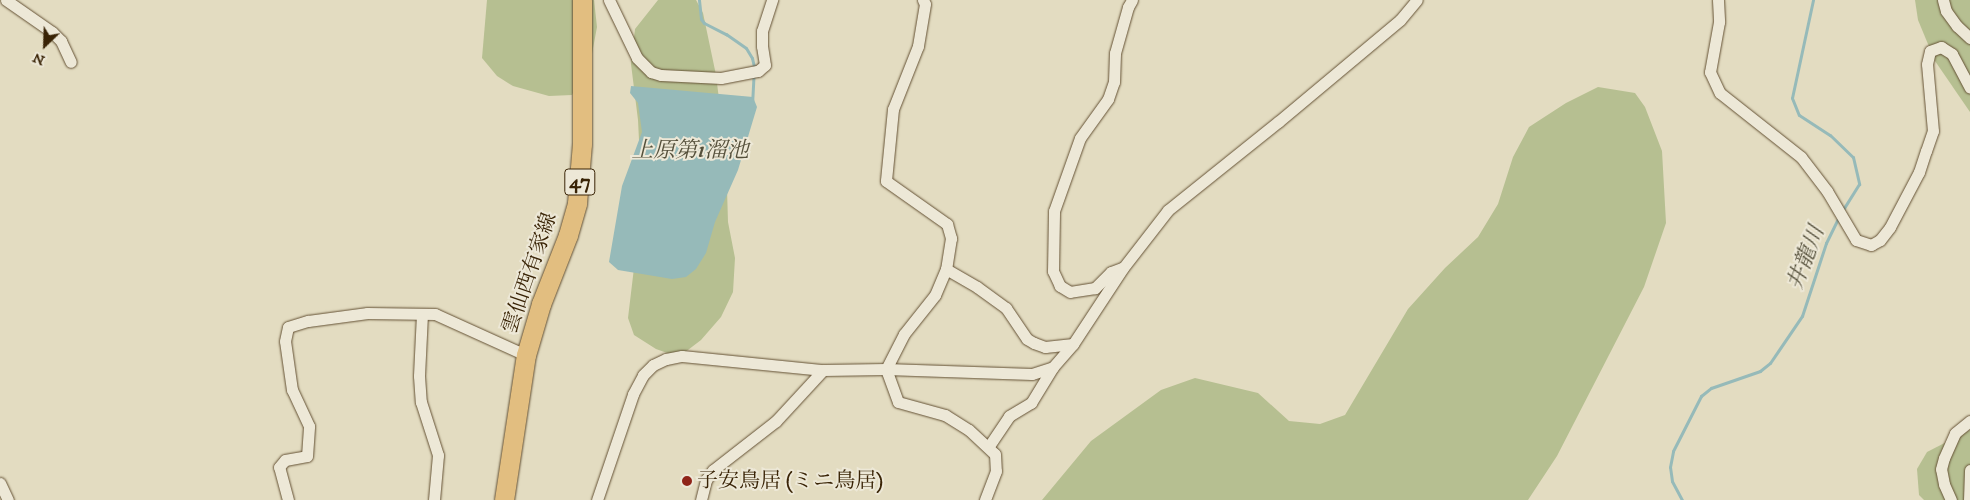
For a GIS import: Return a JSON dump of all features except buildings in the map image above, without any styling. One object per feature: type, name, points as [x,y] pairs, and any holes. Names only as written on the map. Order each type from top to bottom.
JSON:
[{"type":"main road","name":"雲仙西有家線","points":[[504,500],[526,355],[541,304],[568,235],[577,203],[582,144],[582,0]]},
{"type":"street","points":[[6,0],[52,32],[61,41],[71,62]]},
{"type":"street","points":[[609,0],[637,58],[651,72],[661,75],[721,78],[755,72],[765,65],[766,59],[762,46],[762,31],[772,0]]},
{"type":"street","points":[[923,0],[918,46],[893,109],[886,181],[948,224],[951,238],[946,268],[935,295],[904,334],[886,369],[898,402],[945,415],[969,430],[989,446],[995,454],[997,462],[985,500]]},
{"type":"street","points":[[1123,268],[1111,272],[1095,288],[1076,292],[1060,286],[1053,271],[1054,211],[1080,138],[1108,99],[1114,82],[1115,53],[1132,0]]},
{"type":"street","points":[[989,446],[1009,416],[1030,403],[1053,367],[1074,344],[1123,268],[1168,210],[1286,116],[1400,20],[1417,0]]},
{"type":"street","points":[[1718,0],[1719,22],[1710,72],[1720,93],[1800,157],[1827,191],[1856,240],[1871,245],[1880,240],[1890,227],[1919,172],[1933,131],[1927,64],[1930,51],[1941,47],[1952,54],[1970,88]]},
{"type":"street","points":[[1943,0],[1946,11],[1957,26],[1970,38]]},
{"type":"street","points":[[946,268],[1006,308],[1027,339],[1045,347],[1074,344]]},
{"type":"street","points":[[288,500],[279,467],[285,460],[308,456],[309,426],[292,390],[285,341],[288,327],[308,321],[367,313],[435,314],[526,355]]},
{"type":"street","points":[[422,314],[419,376],[421,402],[438,455],[434,500]]},
{"type":"street","points":[[597,500],[633,394],[643,375],[653,365],[666,358],[682,356],[823,370],[886,369],[1032,374],[1053,367]]},
{"type":"street","points":[[701,500],[706,480],[713,470],[776,421],[823,370]]},
{"type":"street","points":[[1951,500],[1944,484],[1941,468],[1955,433],[1970,421]]},
{"type":"street","points":[[1969,500],[1970,470]]},
{"type":"street","points":[[0,483],[8,500]]},
{"type":"green space","points":[[487,0],[594,0],[597,27],[591,59],[572,95],[549,96],[513,86],[497,76],[482,58]]},
{"type":"green space","points":[[658,0],[696,0],[703,13],[716,75],[726,156],[728,222],[735,258],[733,292],[721,317],[701,340],[684,353],[670,354],[656,349],[634,335],[628,318],[642,201],[638,120],[631,64],[635,29]]},
{"type":"green space","points":[[1915,0],[1970,0],[1970,112],[1935,61],[1918,20]]},
{"type":"green space","points":[[1598,87],[1635,93],[1645,107],[1662,151],[1666,223],[1644,287],[1557,456],[1528,500],[1042,500],[1091,441],[1161,390],[1195,378],[1258,393],[1289,421],[1320,424],[1345,415],[1408,309],[1445,268],[1478,237],[1498,204],[1513,157],[1529,127],[1566,103]]},
{"type":"green space","points":[[1970,430],[1970,500],[1924,500],[1919,495],[1917,469],[1927,452]]},
{"type":"water","name":"上原第1溜池","points":[[631,86],[753,97],[757,107],[738,170],[715,222],[706,253],[696,269],[686,277],[672,279],[618,270],[609,262],[622,186],[642,132],[638,103],[630,93]]},
{"type":"waterway","points":[[699,0],[701,19],[704,23],[726,34],[746,48],[752,58],[754,67],[752,100]]},
{"type":"waterway","name":"井龍川","points":[[1813,0],[1792,98],[1799,115],[1830,135],[1853,157],[1859,184],[1842,211]]},
{"type":"waterway","name":"井龍川","points":[[1682,500],[1672,481],[1670,467],[1673,451],[1701,396],[1711,388],[1760,371],[1770,363],[1802,316],[1826,243],[1839,216]]},
{"type":"place","name":"子安鳥居 (ミニ鳥居)","points":[[687,481]]}]
